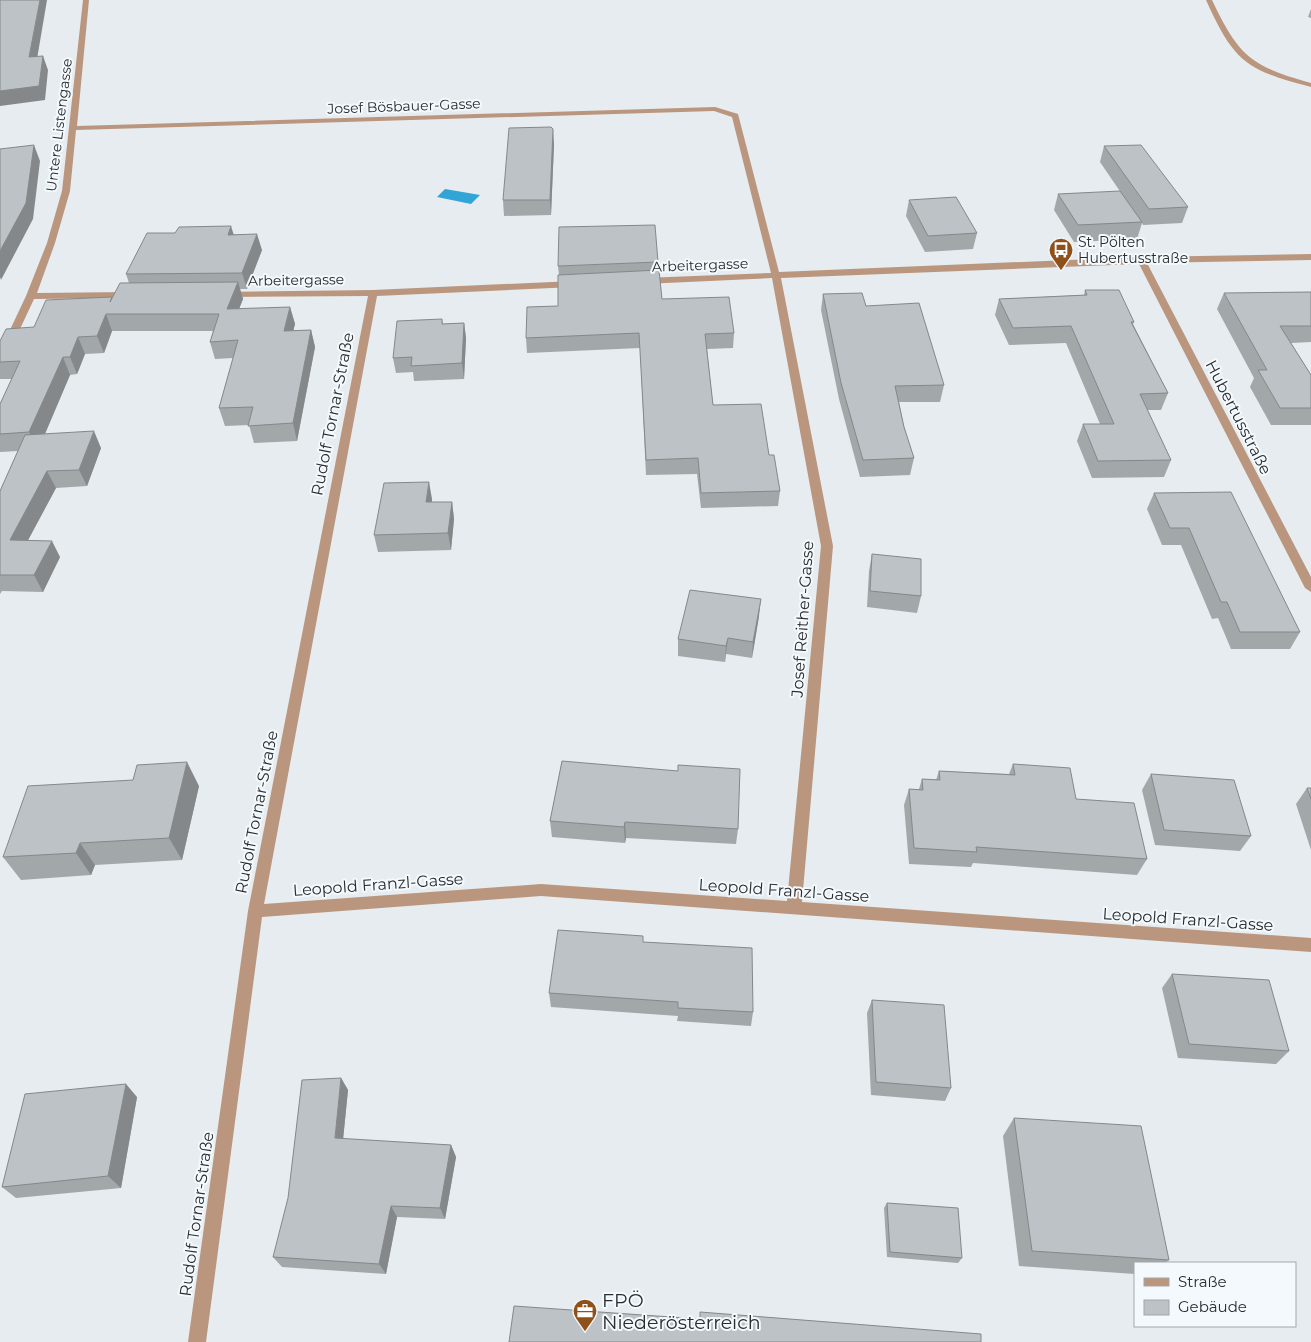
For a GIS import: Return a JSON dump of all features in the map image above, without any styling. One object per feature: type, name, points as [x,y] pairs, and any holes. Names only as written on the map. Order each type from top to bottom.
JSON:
[{"type":"street","name":"Untere Listengasse","points":[[0,362],[52,243],[66,191],[86,0]]},
{"type":"street","points":[[1209,0],[1226,36],[1240,57],[1255,67],[1276,76],[1311,85]]},
{"type":"street","name":"Josef Bösbauer-Gasse","points":[[72,128],[715,108],[735,116]]},
{"type":"street","name":"Josef Reither-Gasse","points":[[735,116],[776,276],[827,546],[794,908]]},
{"type":"street","name":"Arbeitergasse","points":[[630,282],[1141,260],[1311,257]]},
{"type":"street","name":"Hubertusstraße","points":[[1141,260],[1311,588]]},
{"type":"street","name":"Arbeitergasse","points":[[216,294],[373,293],[581,284]]},
{"type":"street","name":"Rudolf Tornar-Straße","points":[[197,1342],[256,911],[373,293]]},
{"type":"street","points":[[30,296],[138,295]]},
{"type":"street","name":"Leopold Franzl-Gasse","points":[[256,911],[540,890],[1311,945]]},
{"type":"water","points":[[445,189],[480,195],[471,204],[437,197]]},
{"type":"building","points":[[0,0],[40,0],[29,57],[43,56],[39,86],[0,91]]},
{"type":"building","points":[[551,127],[553,129],[550,200],[503,200],[509,128]]},
{"type":"building","points":[[34,145],[26,203],[0,251],[0,149]]},
{"type":"building","points":[[1141,145],[1188,207],[1149,209],[1104,146]]},
{"type":"building","points":[[1120,191],[1142,222],[1078,225],[1058,194]]},
{"type":"building","points":[[956,197],[977,233],[928,236],[909,200]]},
{"type":"building","points":[[655,225],[658,262],[558,266],[559,227]]},
{"type":"building","points":[[231,226],[228,235],[257,234],[242,273],[126,274],[147,233],[175,233],[179,227]]},
{"type":"building","points":[[659,270],[662,299],[729,297],[734,333],[705,334],[713,405],[761,404],[769,455],[774,455],[780,491],[701,493],[698,458],[646,460],[639,333],[526,338],[527,307],[558,306],[558,275]]},
{"type":"building","points":[[238,282],[227,309],[290,307],[284,331],[311,330],[293,423],[248,426],[253,407],[219,408],[238,340],[210,342],[219,314],[106,314],[97,336],[78,337],[70,357],[63,357],[29,432],[0,434],[0,404],[20,361],[0,362],[0,341],[6,329],[34,327],[46,300],[112,297],[110,302],[120,283]]},
{"type":"building","points":[[1085,290],[1119,290],[1134,322],[1131,322],[1168,393],[1140,394],[1171,460],[1098,461],[1083,424],[1114,424],[1071,326],[1013,328],[999,299],[1087,295]]},
{"type":"building","points":[[1311,292],[1311,326],[1280,326],[1311,375],[1311,408],[1280,408],[1258,370],[1267,370],[1224,293]]},
{"type":"building","points":[[862,293],[866,306],[919,303],[944,385],[895,386],[904,427],[914,458],[863,460],[841,383],[823,294]]},
{"type":"building","points":[[442,319],[442,324],[464,323],[462,363],[411,366],[412,357],[393,358],[397,321]]},
{"type":"building","points":[[94,431],[79,470],[47,471],[10,540],[52,541],[34,575],[0,575],[0,491],[25,435]]},
{"type":"building","points":[[429,482],[426,502],[452,502],[448,533],[374,535],[384,483]]},
{"type":"building","points":[[1231,492],[1300,632],[1240,632],[1227,602],[1221,602],[1189,528],[1170,528],[1154,493]]},
{"type":"building","points":[[872,554],[921,559],[921,596],[870,591]]},
{"type":"building","points":[[690,590],[761,599],[753,642],[728,638],[726,646],[678,639]]},
{"type":"building","points":[[562,761],[678,771],[678,765],[740,769],[738,829],[625,822],[624,827],[550,821]]},
{"type":"building","points":[[187,762],[169,838],[80,843],[76,853],[3,857],[28,786],[133,780],[137,765]]},
{"type":"building","points":[[1013,764],[1070,768],[1076,799],[1134,803],[1147,859],[976,847],[977,852],[914,848],[909,789],[923,790],[922,779],[940,780],[939,771],[1015,775]]},
{"type":"building","points":[[1151,774],[1234,780],[1251,836],[1164,830]]},
{"type":"building","points":[[1307,788],[1311,788],[1311,799]]},
{"type":"building","points":[[558,930],[643,936],[643,942],[752,948],[753,1012],[678,1008],[678,1002],[549,993]]},
{"type":"building","points":[[1172,974],[1269,980],[1289,1051],[1189,1044]]},
{"type":"building","points":[[872,1000],[944,1005],[951,1088],[876,1082]]},
{"type":"building","points":[[341,1078],[335,1138],[451,1145],[440,1208],[391,1206],[379,1264],[273,1257],[288,1198],[302,1080]]},
{"type":"building","points":[[126,1084],[108,1176],[2,1187],[25,1094]]},
{"type":"building","points":[[1014,1118],[1141,1126],[1169,1260],[1032,1251]]},
{"type":"building","points":[[887,1203],[958,1208],[962,1258],[890,1252]]},
{"type":"building","points":[[514,1306],[700,1319],[700,1312],[981,1334],[981,1342],[509,1342]]},
{"type":"place","name":"St. Pölten Hubertusstraße","points":[[1061,271]]},
{"type":"place","name":"FPÖ Niederösterreich","points":[[585,1332]]}]
